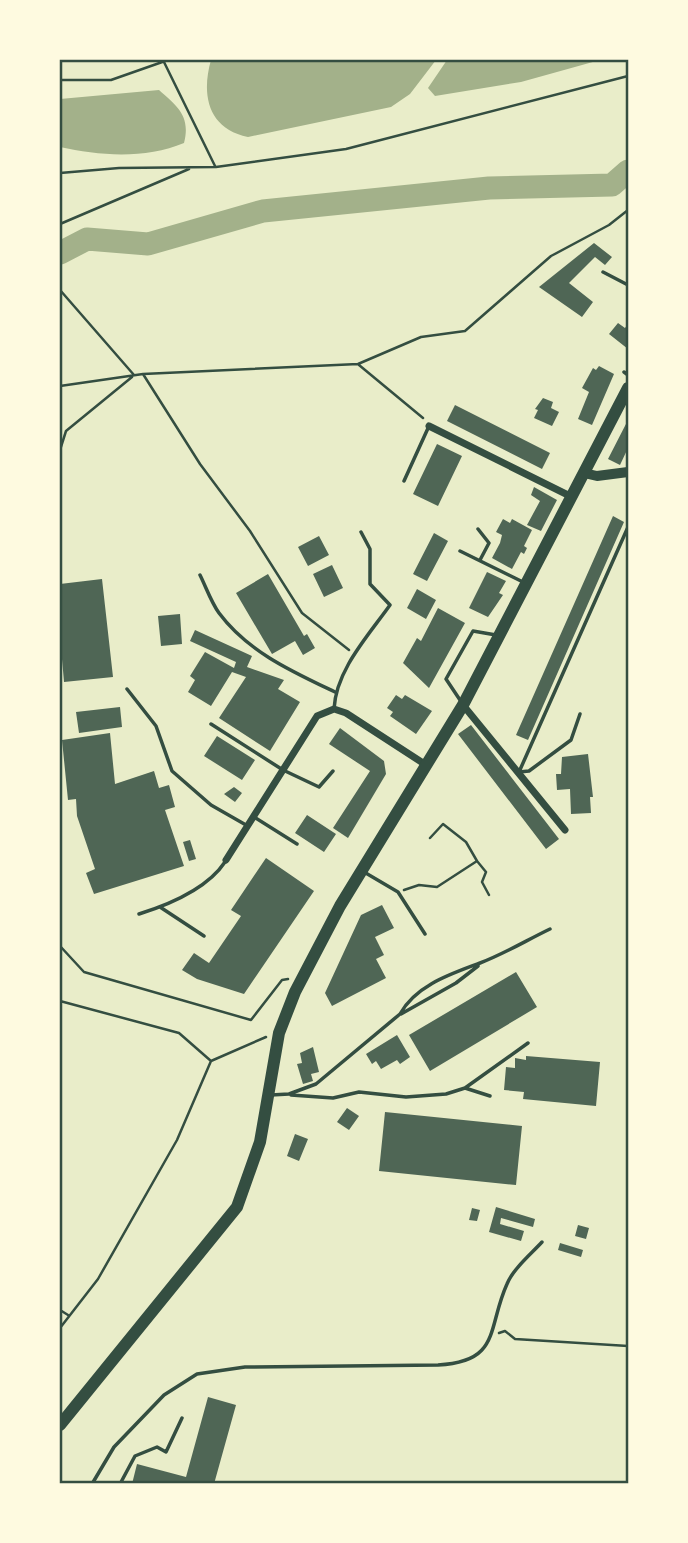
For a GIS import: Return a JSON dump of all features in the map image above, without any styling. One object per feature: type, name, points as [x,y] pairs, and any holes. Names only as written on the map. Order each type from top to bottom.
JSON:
[{"type":"highway","points":[[60,1425],[237,1207],[251,1175],[269,1095],[279,1033],[302,976],[463,705],[528,585],[628,388]]},
{"type":"street","points":[[429,426],[572,497]]},
{"type":"street","points":[[584,473],[609,476],[628,472]]},
{"type":"street","points":[[463,705],[565,830]]},
{"type":"street","points":[[226,860],[246,824],[317,716],[334,709],[346,713],[426,765]]},
{"type":"lane","points":[[603,272],[628,285]]},
{"type":"lane","points":[[624,372],[628,375]]},
{"type":"lane","points":[[404,481],[429,426]]},
{"type":"lane","points":[[580,713],[571,740],[529,771],[519,772],[628,527]]},
{"type":"lane","points":[[478,529],[489,543],[480,560]]},
{"type":"lane","points":[[334,709],[335,692],[355,655],[390,605],[370,584],[370,549],[361,531]]},
{"type":"lane","points":[[460,551],[528,585]]},
{"type":"lane","points":[[200,575],[219,613],[241,636],[272,661],[335,692]]},
{"type":"lane","points":[[463,705],[446,679],[472,631],[501,635]]},
{"type":"lane","points":[[127,690],[156,726],[172,771],[211,805],[246,824]]},
{"type":"lane","points":[[211,724],[282,770],[319,787],[333,771]]},
{"type":"lane","points":[[252,815],[297,844]]},
{"type":"lane","points":[[139,914],[160,907],[214,878],[226,860]]},
{"type":"lane","points":[[362,871],[398,891],[425,934]]},
{"type":"lane","points":[[160,907],[204,936]]},
{"type":"lane","points":[[400,1014],[408,999],[456,971],[482,962],[550,929]]},
{"type":"lane","points":[[289,1094],[316,1084],[400,1014],[456,983],[482,962]]},
{"type":"lane","points":[[269,1095],[333,1098],[359,1092],[406,1097],[446,1094],[466,1088],[528,1043]]},
{"type":"lane","points":[[466,1088],[491,1096]]},
{"type":"lane","points":[[92,1483],[114,1447],[164,1395],[197,1374],[245,1367],[460,1364],[483,1351],[492,1337],[507,1282],[542,1242]]},
{"type":"lane","points":[[120,1483],[135,1456],[157,1447],[166,1452],[182,1418]]},
{"type":"path","points":[[60,80],[111,80],[165,60],[216,167]]},
{"type":"path","points":[[60,173],[216,167],[346,149],[628,76]]},
{"type":"path","points":[[60,224],[192,167]]},
{"type":"path","points":[[60,386],[143,374],[358,364],[421,337],[466,331],[551,256],[609,225],[628,210]]},
{"type":"path","points":[[60,290],[134,375]]},
{"type":"path","points":[[358,364],[378,383],[419,411],[429,426]]},
{"type":"path","points":[[143,374],[200,464],[250,531],[303,613],[355,655]]},
{"type":"path","points":[[60,450],[66,431],[134,375]]},
{"type":"path","points":[[430,838],[443,824],[466,842],[486,872],[482,882],[489,895]]},
{"type":"path","points":[[398,891],[419,885],[438,887],[477,861]]},
{"type":"path","points":[[60,946],[84,972],[251,1020],[282,980],[302,976]]},
{"type":"path","points":[[60,1001],[179,1033],[211,1061]]},
{"type":"path","points":[[60,1328],[98,1279],[177,1140],[211,1061],[279,1033]]},
{"type":"path","points":[[60,1310],[68,1315]]},
{"type":"path","points":[[492,1337],[505,1331],[515,1339],[628,1346]]},
{"type":"shaded area","points":[[211,60],[436,60],[410,94],[391,107],[248,137],[224,127],[211,109],[207,86]]},
{"type":"shaded area","points":[[447,60],[600,60],[521,82],[435,96],[428,88]]},
{"type":"shaded area","points":[[159,90],[181,112],[186,126],[184,143],[139,154],[91,152],[60,147],[60,99]]},
{"type":"building","points":[[594,243],[612,257],[605,265],[595,257],[569,283],[593,302],[582,317],[539,287]]},
{"type":"building","points":[[618,323],[625,328],[628,324],[628,349],[609,334]]},
{"type":"building","points":[[599,366],[614,374],[592,425],[578,419],[589,392],[582,388],[593,368],[596,370]]},
{"type":"building","points":[[543,398],[553,402],[551,408],[559,412],[552,426],[534,418],[538,410],[535,409]]},
{"type":"building","points":[[455,405],[550,453],[542,469],[447,421]]},
{"type":"building","points":[[628,420],[628,448],[620,465],[608,459]]},
{"type":"building","points":[[437,444],[462,456],[438,506],[413,494]]},
{"type":"building","points":[[534,487],[557,500],[541,531],[527,525],[540,501],[531,495]]},
{"type":"building","points":[[613,516],[624,522],[528,740],[516,735]]},
{"type":"building","points":[[503,519],[510,523],[512,519],[532,530],[524,546],[527,548],[524,554],[521,552],[512,569],[492,558],[500,543],[502,535],[496,532]]},
{"type":"building","points":[[434,533],[448,541],[427,581],[413,574]]},
{"type":"building","points":[[319,536],[329,555],[308,566],[298,547]]},
{"type":"building","points":[[332,565],[343,588],[324,597],[313,574]]},
{"type":"building","points":[[487,572],[506,581],[499,593],[503,595],[488,617],[469,608]]},
{"type":"building","points":[[268,574],[304,636],[307,634],[315,648],[303,655],[295,641],[272,654],[236,593]]},
{"type":"building","points":[[102,579],[113,677],[64,682],[60,636],[60,584]]},
{"type":"building","points":[[417,589],[436,600],[426,619],[407,608]]},
{"type":"building","points":[[438,608],[465,623],[429,688],[403,663],[417,638],[421,641]]},
{"type":"building","points":[[180,614],[182,644],[161,646],[158,616]]},
{"type":"building","points":[[195,630],[252,656],[247,667],[284,680],[278,689],[300,702],[270,751],[219,718],[246,677],[232,672],[211,706],[188,692],[195,680],[190,676],[205,652],[234,668],[236,662],[190,641]]},
{"type":"building","points":[[396,695],[402,699],[405,695],[432,711],[416,734],[390,716],[393,712],[387,708]]},
{"type":"building","points":[[120,707],[122,727],[79,733],[76,712]]},
{"type":"building","points":[[471,725],[559,839],[546,849],[458,734]]},
{"type":"building","points":[[340,728],[384,761],[386,774],[348,838],[333,828],[370,771],[329,744]]},
{"type":"building","points":[[110,733],[115,784],[154,771],[159,788],[169,785],[175,807],[165,810],[184,866],[94,894],[86,873],[95,869],[77,816],[76,799],[68,800],[62,740]]},
{"type":"building","points":[[217,736],[255,760],[242,780],[204,756]]},
{"type":"building","points":[[588,754],[593,797],[590,797],[591,813],[571,814],[570,789],[557,790],[556,774],[561,774],[562,757]]},
{"type":"building","points":[[234,787],[242,793],[235,802],[224,794]]},
{"type":"building","points":[[307,815],[336,834],[324,852],[295,833]]},
{"type":"building","points":[[190,840],[196,859],[189,861],[183,842]]},
{"type":"building","points":[[266,858],[314,891],[244,994],[197,979],[182,970],[194,953],[209,963],[241,916],[231,910]]},
{"type":"building","points":[[382,905],[394,928],[375,937],[384,955],[376,959],[386,978],[332,1006],[325,993],[361,915]]},
{"type":"building","points":[[516,972],[537,1007],[430,1071],[409,1035]]},
{"type":"building","points":[[397,1035],[410,1057],[400,1064],[397,1060],[381,1069],[376,1061],[372,1064],[366,1054]]},
{"type":"building","points":[[313,1047],[319,1072],[311,1074],[313,1081],[303,1084],[297,1064],[302,1063],[300,1053]]},
{"type":"building","points":[[526,1056],[600,1062],[596,1106],[523,1099],[524,1092],[504,1090],[506,1067],[515,1068],[515,1058],[526,1060]]},
{"type":"building","points":[[347,1108],[359,1116],[349,1130],[337,1122]]},
{"type":"building","points":[[385,1112],[522,1126],[516,1185],[379,1171]]},
{"type":"building","points":[[295,1134],[308,1139],[299,1161],[287,1156]]},
{"type":"building","points":[[496,1207],[535,1219],[533,1227],[501,1218],[500,1224],[524,1231],[521,1241],[489,1232]]},
{"type":"building","points":[[472,1208],[480,1210],[477,1221],[469,1220]]},
{"type":"building","points":[[578,1225],[589,1228],[586,1239],[575,1236]]},
{"type":"building","points":[[560,1243],[583,1250],[581,1257],[558,1250]]},
{"type":"building","points":[[208,1397],[236,1405],[214,1484],[132,1484],[137,1464],[186,1477]]},
{"type":"waterway","points":[[60,253],[87,239],[148,244],[263,211],[489,188],[612,185],[628,171]]}]
